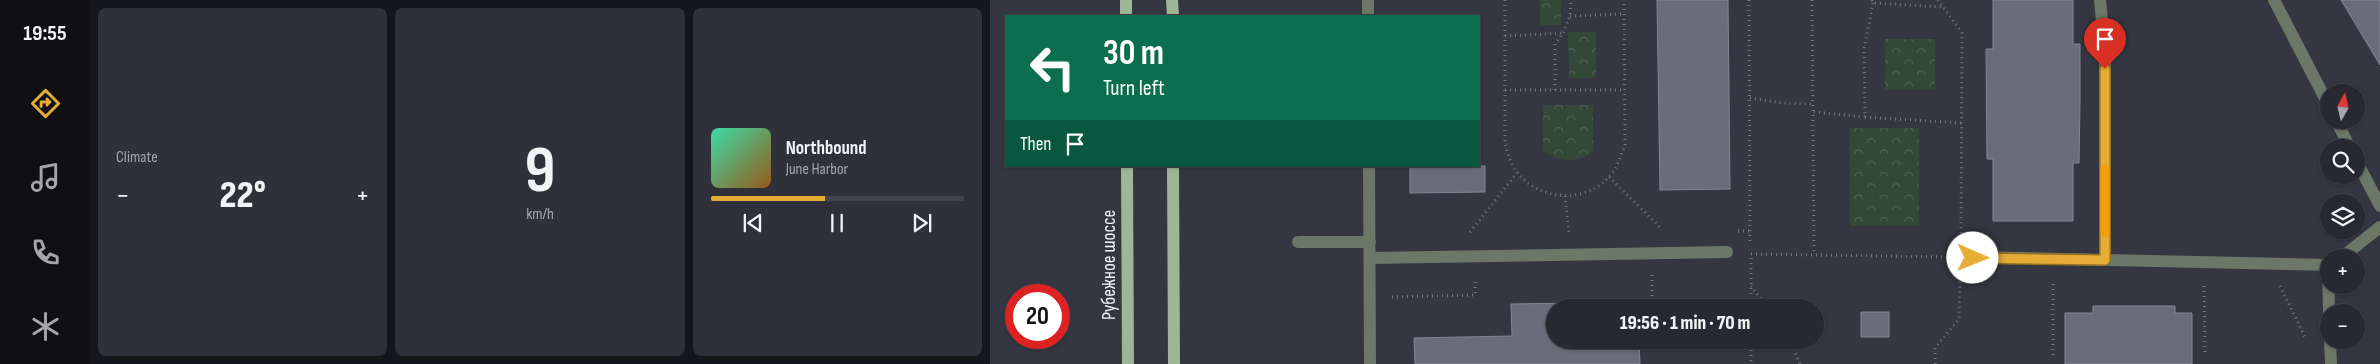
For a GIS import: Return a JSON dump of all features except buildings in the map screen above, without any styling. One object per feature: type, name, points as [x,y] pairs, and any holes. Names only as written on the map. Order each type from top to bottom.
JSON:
[{"type":"main road","points":[[1126,0],[1126,15]]},
{"type":"main road","points":[[1172,0],[1172,15]]},
{"type":"main road","name":"Рубежное шоссе","points":[[1127,167],[1128,364]]},
{"type":"main road","points":[[1173,167],[1174,364]]},
{"type":"street","points":[[1368,0],[1368,15]]},
{"type":"street","points":[[2100,0],[2105,53],[2105,260]]},
{"type":"street","points":[[2274,0],[2320,89]]},
{"type":"street","points":[[1369,167],[1370,364]]},
{"type":"street","points":[[2365,177],[2380,206]]},
{"type":"street","points":[[2352,249],[2380,227]]},
{"type":"street","points":[[1298,242],[1370,242]]},
{"type":"street","points":[[1370,258],[1727,252]]},
{"type":"street","points":[[1967,257],[2320,265]]},
{"type":"street","points":[[2330,349],[2331,364]]},
{"type":"path","points":[[1504,0],[1505,144],[1510,162],[1517,173],[1538,190],[1565,196],[1589,190],[1609,177],[1619,163],[1625,145],[1624,0]]},
{"type":"path","points":[[1556,90],[1555,44],[1563,33],[1570,16],[1571,0]]},
{"type":"path","points":[[1749,0],[1751,299]]},
{"type":"path","points":[[1812,0],[1814,255]]},
{"type":"path","points":[[1935,364],[1935,348],[1959,319],[1967,257],[1962,123],[1962,32],[1938,0]]},
{"type":"path","points":[[1865,117],[1864,49],[1872,2],[1943,7]]},
{"type":"path","points":[[1570,16],[1624,14]]},
{"type":"path","points":[[1505,36],[1563,33]]},
{"type":"path","points":[[1505,90],[1624,90]]},
{"type":"path","points":[[1750,98],[1783,103],[1814,104]]},
{"type":"path","points":[[1814,112],[1962,123]]},
{"type":"path","points":[[1470,232],[1517,173]]},
{"type":"path","points":[[1609,177],[1665,232],[1655,232]]},
{"type":"path","points":[[1565,196],[1569,232]]},
{"type":"path","points":[[1731,231],[1750,231]]},
{"type":"path","points":[[1461,232],[1480,232]]},
{"type":"path","points":[[1559,232],[1578,232]]},
{"type":"path","points":[[1751,254],[1967,257]]},
{"type":"path","points":[[2053,259],[2053,354]]},
{"type":"path","points":[[2204,263],[2205,354]]},
{"type":"path","points":[[2270,264],[2308,345]]},
{"type":"path","points":[[1652,272],[1652,299]]},
{"type":"path","points":[[1390,297],[1475,295],[1475,273]]},
{"type":"path","points":[[1751,286],[1761,299]]},
{"type":"path","points":[[1751,349],[1751,364]]},
{"type":"path","points":[[1794,349],[1800,364]]},
{"type":"green space","points":[[1540,0],[1561,0],[1561,25],[1540,25]]},
{"type":"green space","points":[[1568,32],[1596,32],[1596,78],[1569,78]]},
{"type":"green space","points":[[1885,39],[1935,39],[1935,90],[1885,90]]},
{"type":"green space","points":[[1543,105],[1593,105],[1593,151],[1581,158],[1568,160],[1549,155],[1543,151]]},
{"type":"green space","points":[[1850,128],[1919,128],[1919,226],[1850,226]]},
{"type":"slow traffic","points":[[2105,169],[2105,233]]},
{"type":"route","points":[[1973,258],[2105,260],[2105,69]]}]
